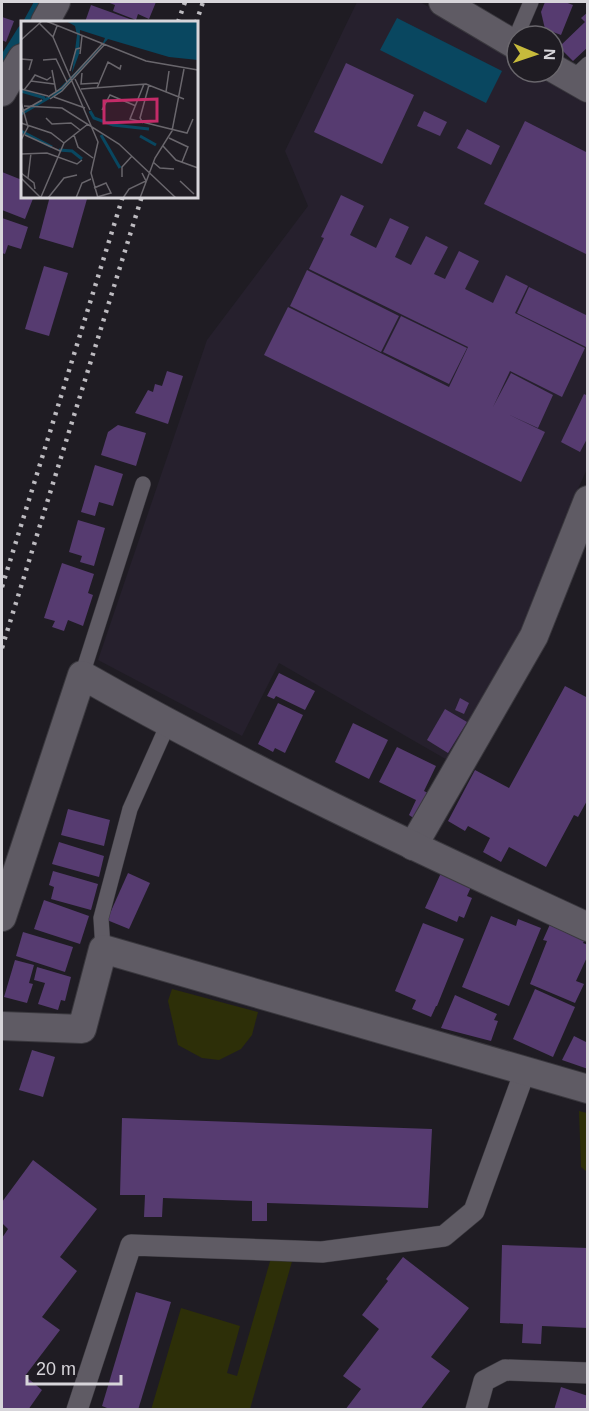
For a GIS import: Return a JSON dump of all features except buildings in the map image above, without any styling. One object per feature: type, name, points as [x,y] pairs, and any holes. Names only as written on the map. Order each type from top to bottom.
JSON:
[{"type":"street","points":[[46,21],[56,2]]},
{"type":"street","points":[[443,2],[505,39]]},
{"type":"street","points":[[2,92],[21,60]]},
{"type":"street","points":[[413,846],[534,636],[588,500]]},
{"type":"street","points":[[2,917],[81,675],[168,724],[413,846],[588,927]]},
{"type":"street","points":[[2,1026],[82,1029],[103,949],[588,1089]]},
{"type":"street","points":[[77,1410],[131,1245],[322,1252],[444,1236],[474,1211],[525,1071]]},
{"type":"street","points":[[476,1410],[484,1381],[505,1370],[588,1373]]},
{"type":"lane","points":[[523,24],[531,2]]},
{"type":"lane","points":[[81,675],[143,484]]},
{"type":"lane","points":[[103,949],[101,918],[130,809],[168,724]]},
{"type":"shaded area","points":[[357,2],[420,2],[505,51],[505,84],[560,84],[587,100],[587,469],[564,520],[524,627],[449,761],[279,663],[242,736],[98,660],[207,340],[308,206],[285,151]]},
{"type":"green space","points":[[172,989],[258,1012],[252,1035],[241,1049],[219,1060],[202,1058],[178,1045],[168,1001]]},
{"type":"green space","points":[[579,1111],[587,1113],[587,1172],[581,1167]]},
{"type":"green space","points":[[273,1251],[295,1251],[250,1409],[151,1410],[181,1308],[240,1326],[227,1373],[237,1376]]},
{"type":"water","points":[[397,18],[502,71],[486,103],[380,50]]},
{"type":"waterway","points":[[29,21],[39,2]]},
{"type":"waterway","points":[[2,62],[21,32]]},
{"type":"railway","points":[[178,21],[185,2]]},
{"type":"railway","points":[[197,21],[203,2]]},
{"type":"railway","points":[[2,587],[122,198]]},
{"type":"railway","points":[[2,648],[141,198]]}]
